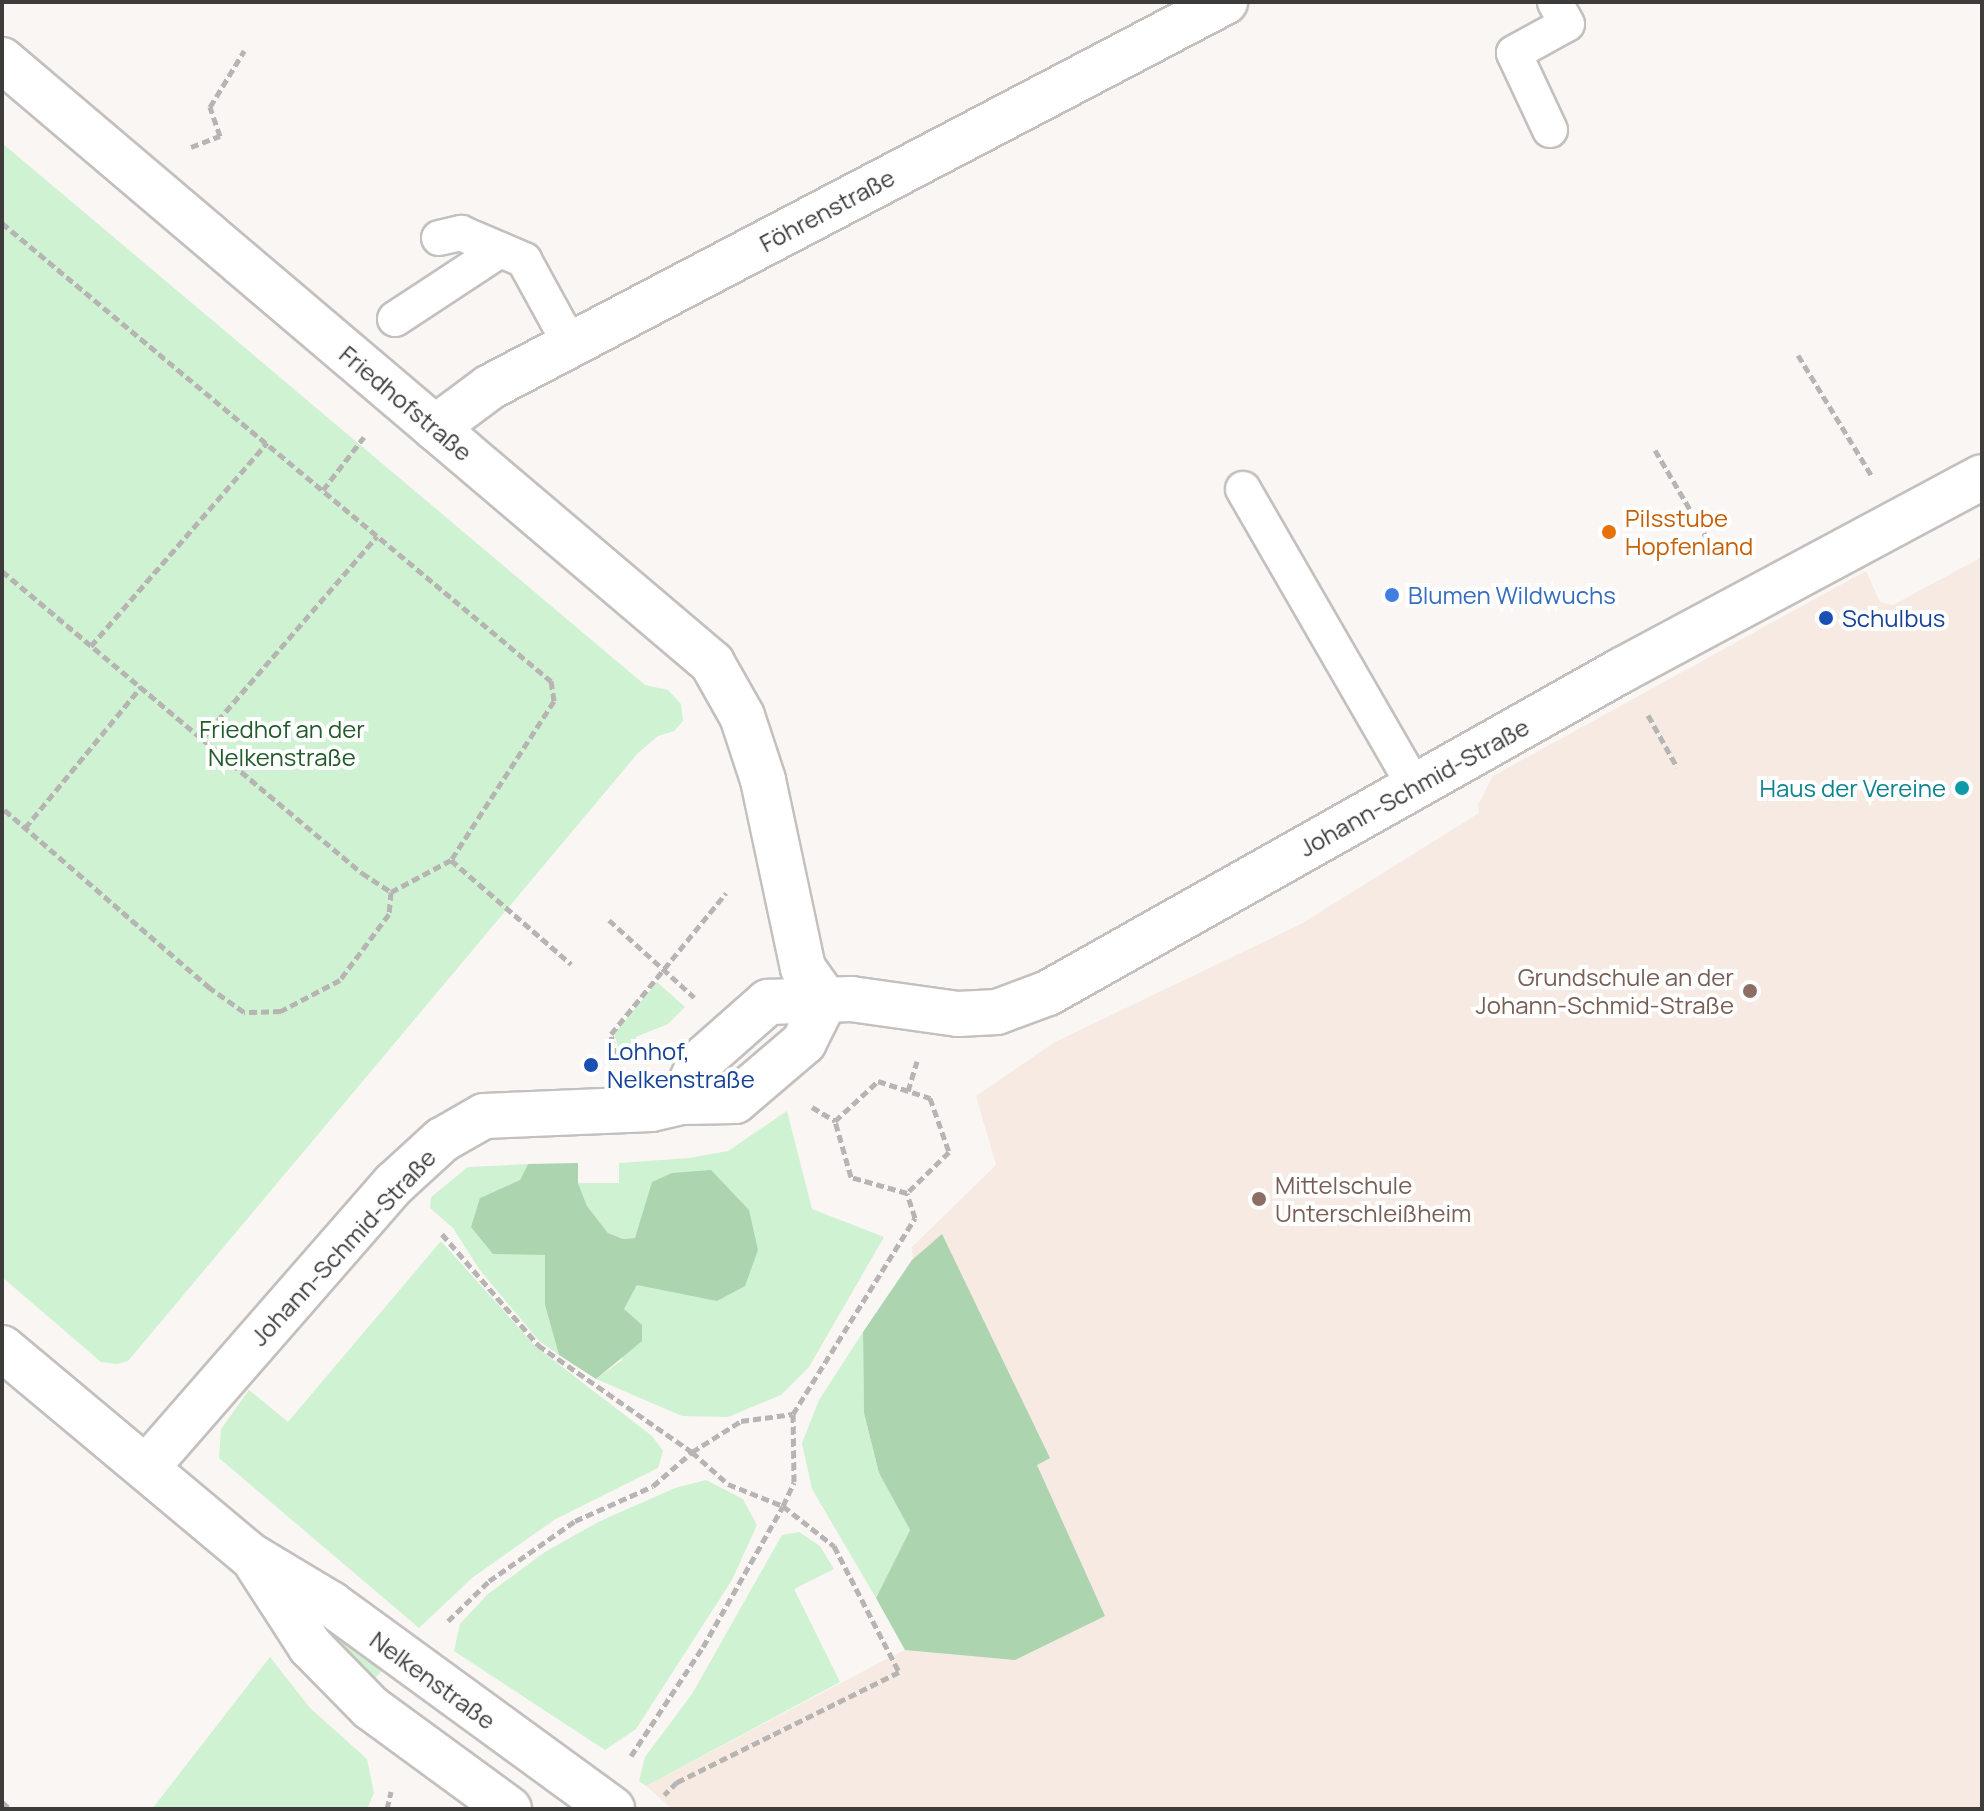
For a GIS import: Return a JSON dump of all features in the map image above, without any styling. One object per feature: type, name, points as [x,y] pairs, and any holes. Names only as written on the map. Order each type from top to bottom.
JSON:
[{"type":"street","name":"Föhrenstraße","points":[[435,428],[490,387],[1225,2]]},
{"type":"street","name":"Friedhofstraße","points":[[2,60],[712,663],[742,716],[763,780],[803,968],[825,1000]]},
{"type":"street","name":"Johann-Schmid-Straße","points":[[146,1468],[395,1183],[442,1140],[484,1116],[651,1109],[682,1102],[735,1101],[804,1042],[825,1000],[893,1003],[958,1014],[997,1012],[1048,993],[1415,787],[1982,477]]},
{"type":"street","name":"Nelkenstraße","points":[[2,1348],[251,1556],[331,1604],[612,1809]]},
{"type":"street","name":"Nelkenstraße","points":[[251,1556],[320,1657],[458,1795],[509,1809]]},
{"type":"street","points":[[458,1795],[505,1733]]},
{"type":"lane","points":[[1550,130],[1514,53],[1567,24],[1555,2]]},
{"type":"lane","points":[[439,238],[461,233],[524,260],[571,346]]},
{"type":"lane","points":[[395,319],[500,250]]},
{"type":"lane","points":[[1243,489],[1415,787]]},
{"type":"path","points":[[177,153],[220,136],[210,107],[244,51]]},
{"type":"path","points":[[2,223],[551,681],[554,701],[451,860],[391,892]]},
{"type":"path","points":[[1798,355],[1900,521]]},
{"type":"path","points":[[323,490],[367,434]]},
{"type":"path","points":[[91,646],[267,443]]},
{"type":"path","points":[[1655,450],[1715,552]]},
{"type":"path","points":[[202,739],[377,536]]},
{"type":"path","points":[[2,571],[362,873],[391,892]]},
{"type":"path","points":[[25,828],[141,687]]},
{"type":"path","points":[[2,808],[210,988],[244,1012],[281,1011],[340,980],[389,914],[391,892]]},
{"type":"path","points":[[451,860],[571,964]]},
{"type":"path","points":[[616,1065],[611,1034],[726,893]]},
{"type":"path","points":[[609,920],[704,1007]]},
{"type":"path","points":[[835,1121],[878,1081],[930,1098],[949,1152],[907,1193]]},
{"type":"path","points":[[810,1106],[835,1121],[851,1177],[907,1193]]},
{"type":"path","points":[[622,1765],[639,1747],[703,1647],[783,1506],[794,1482],[793,1414],[915,1218],[907,1193]]},
{"type":"path","points":[[442,1234],[538,1345],[692,1452],[728,1484],[783,1506],[834,1546],[899,1672],[677,1782],[660,1799]]},
{"type":"path","points":[[446,1623],[489,1581],[575,1521],[653,1486],[692,1452],[741,1421],[793,1414]]},
{"type":"path","points":[[2,1802],[10,1809]]},
{"type":"shaded area","points":[[1982,557],[1982,1809],[672,1809],[646,1786],[905,1650],[968,1632],[933,1485],[912,1247],[996,1165],[976,1096],[1055,1042],[1301,924],[1479,813],[1478,805],[1493,776],[1866,571],[1880,602],[1893,605]]},
{"type":"green space","name":"Friedhof an der Nelkenstraße","points":[[2,143],[645,685],[668,690],[681,704],[683,721],[674,731],[658,736],[638,753],[128,1361],[117,1364],[101,1362],[2,1277]]},
{"type":"green space","points":[[657,982],[685,1007],[668,1024],[636,1037],[635,1055],[621,1055],[614,1034]]},
{"type":"green space","points":[[787,1111],[812,1209],[884,1237],[809,1367],[781,1395],[728,1417],[682,1416],[596,1379],[622,1360],[624,1309],[637,1285],[642,1220],[635,1238],[623,1239],[608,1233],[587,1206],[578,1183],[619,1183],[619,1163],[689,1158],[728,1151]]},
{"type":"green space","points":[[578,1163],[578,1183],[587,1206],[608,1233],[623,1239],[635,1238],[652,1182],[672,1173],[711,1170],[749,1210],[758,1250],[745,1286],[717,1301],[637,1285],[624,1309],[642,1325],[642,1341],[596,1379],[559,1355],[545,1305],[545,1255],[493,1254],[471,1227],[480,1198],[520,1180],[528,1164]]},
{"type":"green space","points":[[528,1164],[520,1180],[480,1198],[493,1254],[545,1254],[545,1305],[559,1355],[539,1341],[479,1269],[453,1228],[430,1208],[431,1197],[468,1167]]},
{"type":"green space","points":[[942,1234],[1050,1458],[1037,1465],[1105,1616],[1015,1660],[905,1650],[876,1598],[910,1530],[879,1473],[864,1413],[863,1332],[912,1260]]},
{"type":"green space","points":[[441,1241],[535,1346],[652,1436],[663,1451],[658,1468],[554,1520],[472,1578],[419,1628],[219,1458],[221,1429],[249,1390],[288,1422]]},
{"type":"green space","points":[[863,1332],[864,1413],[879,1473],[910,1530],[876,1598],[812,1489],[802,1443],[819,1400]]},
{"type":"green space","points":[[706,1480],[743,1499],[757,1525],[732,1580],[636,1729],[605,1750],[454,1651],[460,1624],[488,1594],[545,1552],[598,1522],[675,1488]]},
{"type":"green space","points":[[799,1532],[820,1546],[834,1569],[794,1589],[840,1682],[646,1786],[639,1781],[645,1757],[692,1694],[782,1535]]},
{"type":"green space","points":[[319,1618],[386,1667],[369,1684],[318,1623]]},
{"type":"green space","points":[[270,1657],[310,1708],[367,1759],[374,1793],[367,1809],[152,1809]]},
{"type":"place","name":"Pilsstube Hopfenland","points":[[1609,532]]},
{"type":"place","name":"Blumen Wildwuchs","points":[[1392,595]]},
{"type":"place","name":"Schulbus","points":[[1826,618]]},
{"type":"place","name":"Haus der Vereine","points":[[1962,788]]},
{"type":"place","name":"Grundschule an der Johann-Schmid-Straße","points":[[1750,991]]},
{"type":"place","name":"Lohhof, Nelkenstraße","points":[[591,1065]]},
{"type":"place","name":"Mittelschule Unterschleißheim","points":[[1259,1199]]}]
